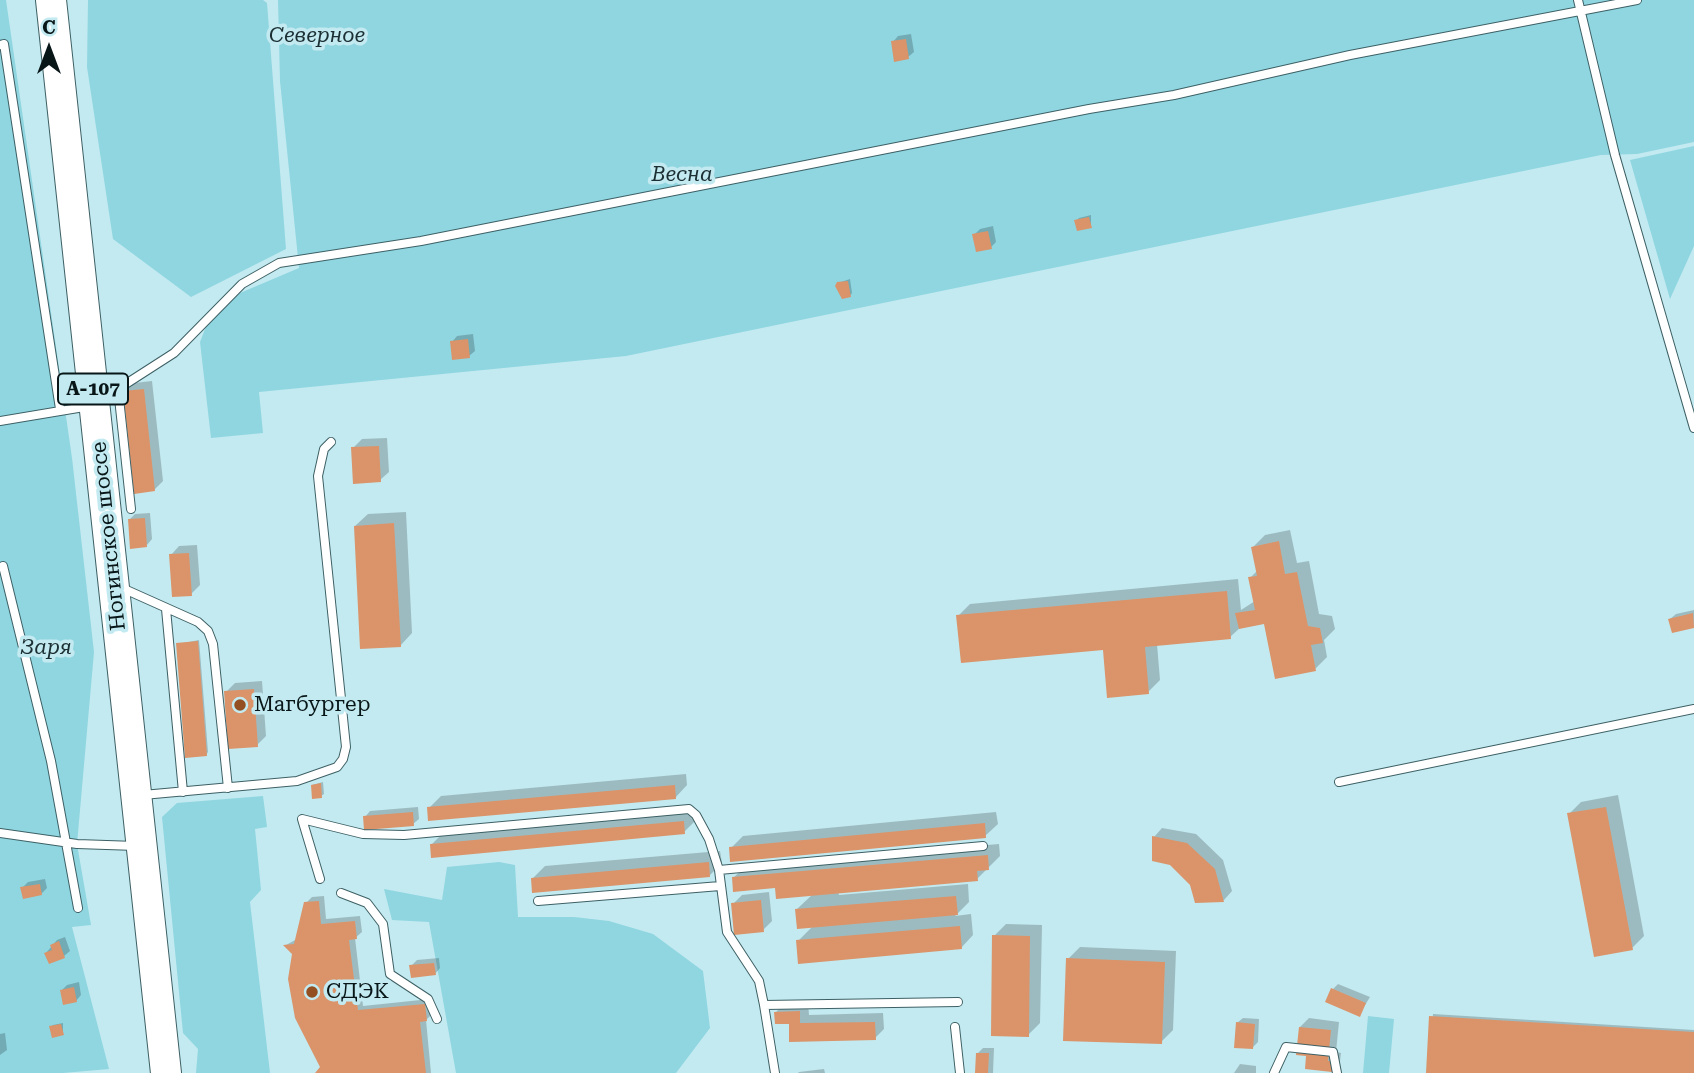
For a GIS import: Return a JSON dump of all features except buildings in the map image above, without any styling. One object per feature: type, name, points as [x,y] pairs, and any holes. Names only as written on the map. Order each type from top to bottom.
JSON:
[{"type":"highway","name":"Ногинское шоссе","points":[[51,0],[166,1073]]},
{"type":"lane","points":[[1578,0],[1615,155],[1694,428]]},
{"type":"lane","points":[[131,509],[118,389],[174,353],[242,284],[279,263],[421,241],[1076,111],[1174,95],[1350,55],[1637,0]]},
{"type":"lane","points":[[0,45],[4,44],[60,409]]},
{"type":"lane","points":[[0,421],[95,405]]},
{"type":"lane","points":[[136,795],[297,781],[337,767],[343,759],[346,747],[318,476],[324,449],[331,442]]},
{"type":"lane","points":[[3,566],[51,761],[78,908]]},
{"type":"lane","points":[[114,585],[204,626],[212,638],[228,788]]},
{"type":"lane","points":[[166,609],[183,792]]},
{"type":"lane","points":[[1339,782],[1694,709]]},
{"type":"lane","points":[[320,879],[302,819],[363,834],[404,835],[690,809],[705,832],[719,870],[727,932],[759,981],[775,1073]]},
{"type":"lane","points":[[0,833],[141,846]]},
{"type":"lane","points":[[719,870],[983,846]]},
{"type":"lane","points":[[538,901],[720,886]]},
{"type":"lane","points":[[341,893],[368,903],[383,924],[390,974],[428,999],[437,1019]]},
{"type":"lane","points":[[764,1005],[958,1002]]},
{"type":"lane","points":[[955,1027],[960,1073]]},
{"type":"lane","points":[[1274,1073],[1286,1047],[1333,1052],[1337,1073]]},
{"type":"green space","name":"Заря","points":[[0,0],[6,0],[72,458],[94,652],[77,844],[91,925],[72,927],[109,1069],[63,1073],[0,1073]]},
{"type":"green space","points":[[88,0],[263,0],[267,3],[286,249],[191,297],[113,239],[87,67]]},
{"type":"green space","name":"Весна","points":[[278,0],[1694,0],[1694,142],[1637,154],[1601,155],[626,356],[259,392],[263,433],[211,438],[200,342],[207,324],[240,293],[299,268],[280,81]]},
{"type":"green space","points":[[1694,146],[1694,246],[1670,299],[1630,160]]},
{"type":"green space","points":[[263,796],[267,827],[255,829],[261,890],[250,902],[270,1073],[196,1073],[198,1049],[183,1033],[162,817],[177,803]]},
{"type":"green space","points":[[499,862],[515,865],[518,917],[574,917],[609,921],[653,934],[703,971],[710,1028],[676,1073],[456,1073],[429,922],[392,920],[384,889],[442,900],[447,867]]},
{"type":"green space","points":[[1368,1016],[1394,1019],[1389,1073],[1363,1073]]},
{"type":"place","name":"Магбургер","points":[[240,705]]},
{"type":"place","name":"СДЭК","points":[[312,992]]},
{"type":"park label","name":"Северное","points":[[317,36]]}]
